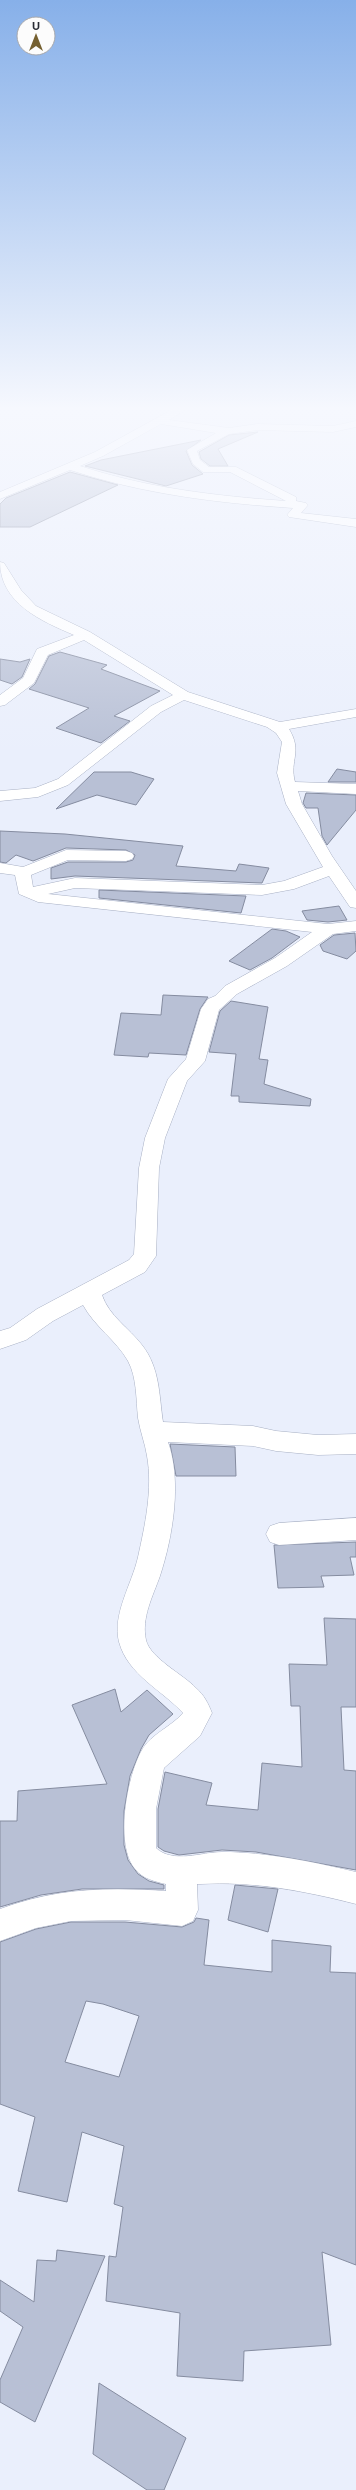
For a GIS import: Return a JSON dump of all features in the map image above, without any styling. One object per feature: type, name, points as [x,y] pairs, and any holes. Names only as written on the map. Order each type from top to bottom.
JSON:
[{"type":"street","points":[[0,566],[7,580],[31,609],[85,635],[183,695],[278,726],[285,732],[289,742],[285,773],[287,786],[294,804],[332,869],[356,903]]},
{"type":"street","points":[[0,702],[29,680],[42,652],[61,643],[85,635]]},
{"type":"street","points":[[0,796],[38,792],[63,782],[156,709],[183,695]]},
{"type":"street","points":[[278,726],[356,713]]},
{"type":"street","points":[[287,786],[356,789]]},
{"type":"street","points":[[23,873],[66,855],[126,856]]},
{"type":"street","points":[[0,868],[18,870],[23,873]]},
{"type":"street","points":[[27,892],[75,883],[262,890],[288,885],[332,869]]},
{"type":"street","points":[[23,873],[24,888],[27,892],[49,899],[117,908],[328,928],[356,926]]},
{"type":"street","points":[[0,1340],[18,1334],[44,1315],[136,1266],[145,1256],[149,1168],[154,1138],[178,1079],[195,1061],[210,1009],[214,1003],[222,1000],[231,990],[281,962],[328,928]]},
{"type":"street","points":[[90,1291],[101,1317],[129,1345],[140,1362],[149,1396],[153,1431],[160,1456],[161,1501],[148,1567],[133,1615],[133,1643],[144,1660],[186,1698],[198,1713],[193,1722],[153,1760],[141,1812],[139,1838],[142,1853],[147,1860],[159,1866],[181,1872],[196,1868],[255,1869],[310,1876],[356,1888]]},
{"type":"street","points":[[153,1431],[253,1436],[276,1441],[318,1445],[356,1444]]},
{"type":"street","points":[[279,1534],[356,1528]]},
{"type":"street","points":[[0,1925],[32,1912],[74,1905],[112,1904],[182,1910],[181,1872]]},
{"type":"building","points":[[0,524],[36,524],[30,527],[0,527]]},
{"type":"building","points":[[60,652],[107,665],[101,669],[160,691],[114,716],[130,721],[101,743],[56,728],[89,708],[29,689],[35,684],[49,656]]},
{"type":"building","points":[[0,659],[20,662],[30,659],[22,677],[12,684],[0,680]]},
{"type":"building","points":[[337,769],[356,772],[356,782],[328,782]]},
{"type":"building","points":[[94,772],[131,772],[154,779],[136,805],[97,795],[56,809]]},
{"type":"building","points":[[306,793],[356,795],[356,810],[327,845],[322,836],[318,808],[306,808],[303,803]]},
{"type":"building","points":[[0,831],[65,834],[183,846],[176,866],[236,871],[239,864],[269,868],[262,883],[75,876],[51,879],[51,868],[68,862],[126,862],[133,860],[135,855],[126,850],[66,848],[33,861],[16,855],[6,863],[0,862]]},
{"type":"building","points":[[99,890],[246,896],[241,913],[99,898]]},
{"type":"building","points":[[339,906],[347,920],[328,922],[307,920],[302,911]]},
{"type":"building","points":[[272,929],[286,931],[300,937],[272,958],[250,970],[229,961]]},
{"type":"building","points":[[355,933],[356,951],[347,959],[323,951],[320,945],[334,935]]},
{"type":"building","points":[[163,995],[208,997],[200,1009],[186,1055],[149,1053],[148,1057],[114,1055],[121,1013],[161,1015]]},
{"type":"building","points":[[231,1001],[268,1007],[259,1059],[268,1060],[264,1084],[311,1099],[310,1106],[239,1102],[239,1096],[231,1096],[236,1054],[209,1052],[220,1011]]},
{"type":"building","points":[[170,1444],[235,1447],[236,1476],[176,1476]]},
{"type":"building","points":[[356,1542],[356,1557],[350,1557],[354,1575],[321,1576],[324,1587],[278,1588],[274,1545]]},
{"type":"building","points":[[324,1618],[356,1619],[356,1707],[341,1707],[344,1770],[356,1771],[356,1870],[256,1852],[222,1850],[179,1855],[164,1851],[158,1847],[158,1809],[165,1772],[212,1783],[206,1805],[258,1810],[262,1763],[302,1767],[300,1706],[291,1706],[289,1664],[327,1665]]},
{"type":"building","points":[[115,1689],[121,1712],[147,1690],[173,1714],[149,1735],[141,1749],[130,1776],[124,1811],[124,1845],[128,1860],[138,1874],[149,1881],[164,1885],[164,1889],[82,1889],[41,1895],[0,1907],[0,1821],[17,1821],[18,1791],[107,1784],[72,1705]]},
{"type":"building","points":[[235,1885],[278,1889],[268,1932],[228,1920]]},
{"type":"building","points":[[196,1918],[209,1920],[204,1965],[272,1972],[272,1940],[331,1946],[330,1972],[356,1973],[356,2265],[322,2252],[331,2345],[244,2351],[243,2381],[177,2376],[180,2313],[106,2301],[109,2256],[116,2257],[123,2207],[114,2204],[124,2146],[82,2132],[67,2202],[18,2191],[35,2117],[0,2104],[0,1942],[36,1929],[71,1922],[125,1922],[182,1927],[194,1922]],"holes":[[[86,2001],[103,2004],[139,2016],[119,2077],[65,2062]]]},
{"type":"building","points":[[57,2250],[105,2256],[35,2422],[0,2402],[0,2380],[23,2327],[0,2311],[0,2280],[34,2302],[37,2260],[56,2261]]},
{"type":"building","points":[[99,2383],[186,2438],[164,2490],[147,2490],[93,2454]]}]
